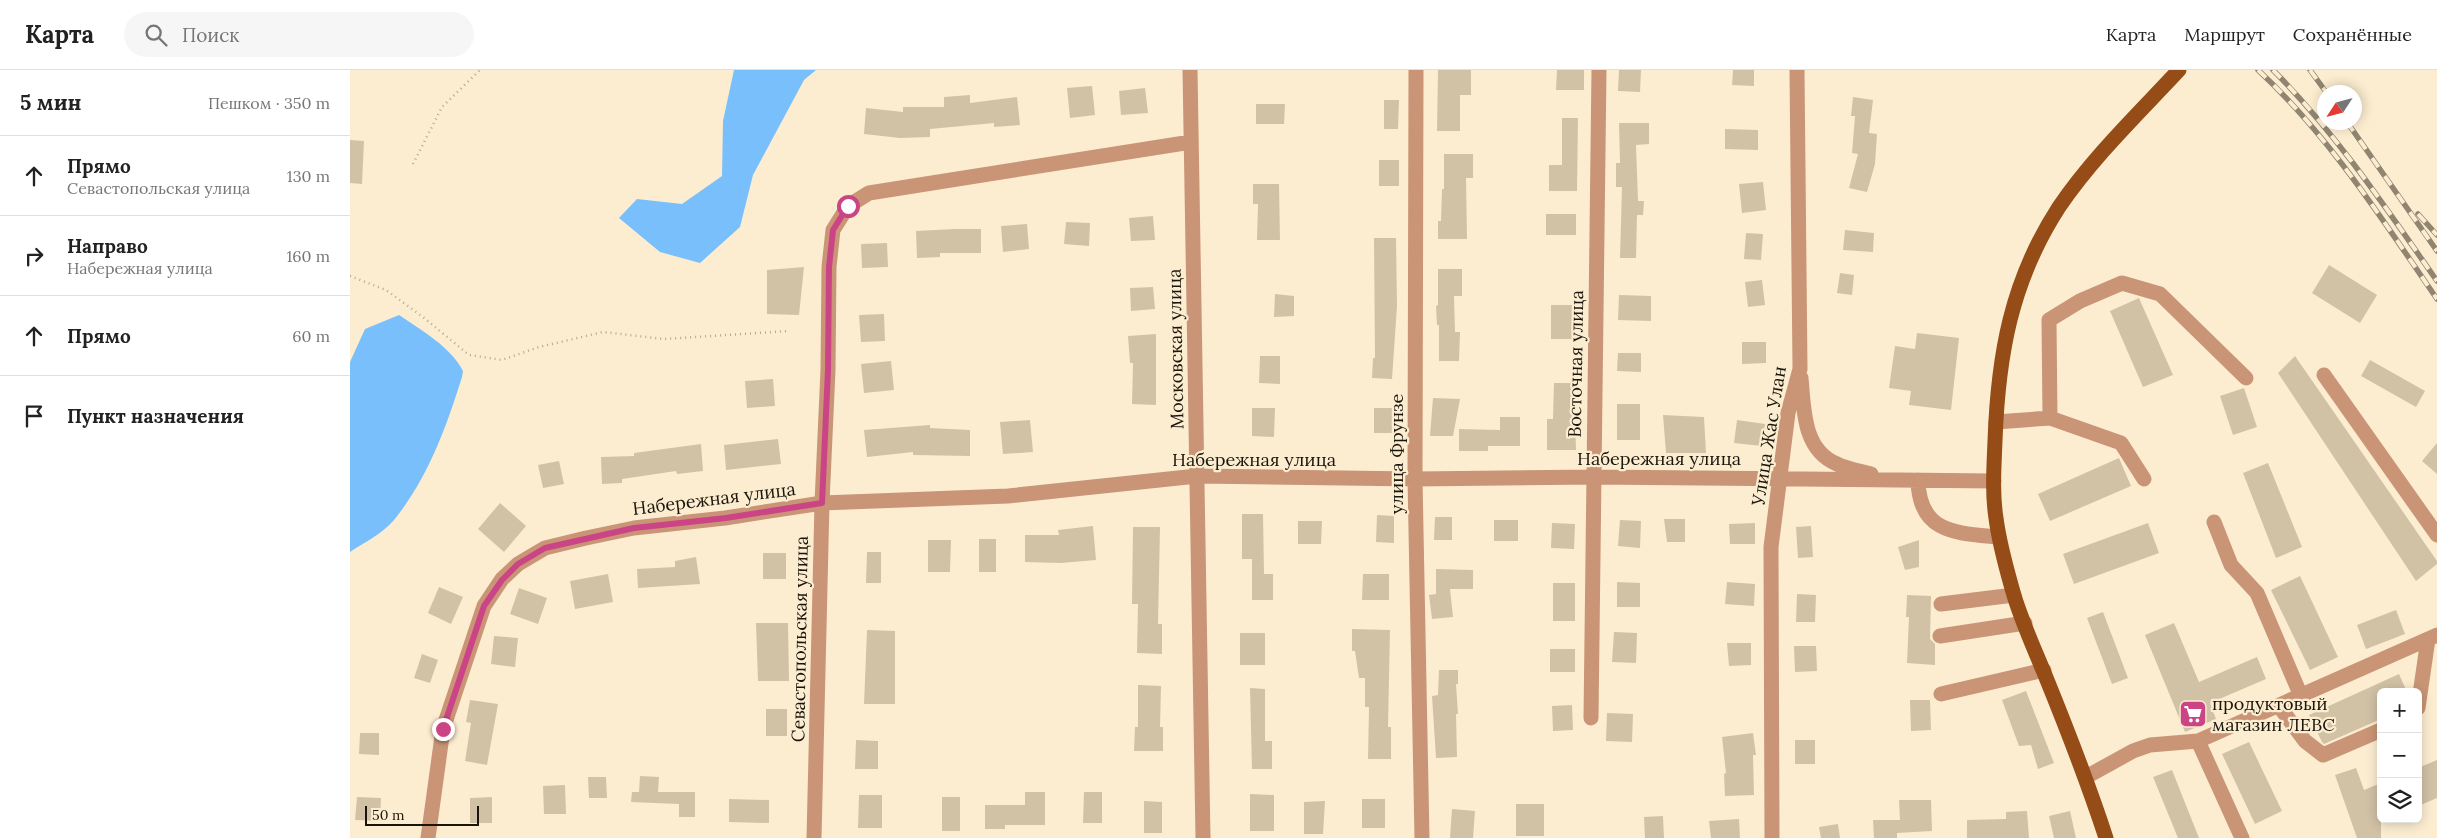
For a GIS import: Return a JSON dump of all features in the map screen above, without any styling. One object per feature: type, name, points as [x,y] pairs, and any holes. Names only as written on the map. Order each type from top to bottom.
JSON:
[{"type":"main road","points":[[2106,838],[2086,777],[2014,595],[1999,537],[1995,516],[1994,481],[1998,375],[2008,326],[2033,251],[2058,208],[2086,170],[2179,70]]},
{"type":"street","name":"Московская улица","points":[[1190,70],[1203,838]]},
{"type":"street","name":"улица Фрунзе","points":[[1416,70],[1415,479],[1422,838]]},
{"type":"street","name":"Восточная улица","points":[[1590,718],[1599,70]]},
{"type":"street","name":"Улица Жас Улан","points":[[1772,838],[1771,547],[1788,413],[1800,370],[1796,70]]},
{"type":"street","name":"Севастопольская улица","points":[[814,838],[822,503],[828,370],[829,267],[833,230],[848,206],[869,193],[1191,142]]},
{"type":"street","points":[[2050,418],[2049,320],[2080,301],[2122,283],[2160,294],[2246,378]]},
{"type":"street","points":[[1800,370],[1804,413],[1810,440],[1820,454],[1836,464],[1890,480]]},
{"type":"street","points":[[2324,375],[2437,534]]},
{"type":"street","points":[[1996,422],[2050,418],[2121,444],[2144,479]]},
{"type":"street","name":"Набережная улица","points":[[428,838],[443,729],[484,606],[502,580],[518,564],[545,548],[634,528],[726,518],[822,503],[1008,496],[1197,476],[1415,479],[1594,477],[1780,478],[1994,481]]},
{"type":"street","points":[[1918,480],[1918,495],[1926,512],[1940,528],[1961,533],[1999,537]]},
{"type":"street","points":[[2214,522],[2231,564],[2257,593],[2301,696]]},
{"type":"street","points":[[1941,604],[2014,595]]},
{"type":"street","points":[[1940,636],[2025,623]]},
{"type":"street","points":[[2086,777],[2133,751],[2150,745],[2198,741],[2432,637]]},
{"type":"street","points":[[2422,688],[2432,637]]},
{"type":"street","points":[[1941,694],[2044,670]]},
{"type":"street","points":[[2279,706],[2304,741],[2322,755],[2377,732]]},
{"type":"street","points":[[2198,741],[2242,838]]},
{"type":"path","points":[[413,164],[442,107],[480,70]]},
{"type":"path","points":[[350,276],[386,290],[423,317],[469,356],[502,360],[539,347],[603,332],[664,338],[788,331]]},
{"type":"water","points":[[734,70],[816,70],[804,80],[753,175],[740,227],[700,263],[660,252],[619,218],[637,199],[682,204],[722,176],[723,121]]},
{"type":"water","points":[[399,315],[435,340],[451,354],[463,371],[462,377],[435,452],[417,487],[394,520],[384,530],[350,552],[350,362],[365,329]]},
{"type":"building","points":[[1438,70],[1471,70],[1471,95],[1460,95],[1460,131],[1437,131]]},
{"type":"building","points":[[1557,70],[1584,70],[1584,90],[1556,90]]},
{"type":"building","points":[[1619,70],[1641,70],[1640,92],[1618,91]]},
{"type":"building","points":[[1733,70],[1754,70],[1754,86],[1732,85]]},
{"type":"building","points":[[1092,86],[1095,115],[1070,118],[1067,88]]},
{"type":"building","points":[[1145,88],[1148,113],[1121,115],[1119,91]]},
{"type":"building","points":[[970,95],[970,103],[1017,97],[1020,125],[994,127],[994,123],[930,129],[930,137],[900,138],[864,134],[866,108],[903,112],[903,107],[944,107],[944,97]]},
{"type":"building","points":[[1853,97],[1873,100],[1869,133],[1877,134],[1875,164],[1867,192],[1849,188],[1858,154],[1852,153],[1855,116],[1851,116]]},
{"type":"building","points":[[1384,100],[1399,100],[1398,129],[1384,129]]},
{"type":"building","points":[[1256,104],[1285,104],[1284,124],[1256,124]]},
{"type":"building","points":[[1562,118],[1578,118],[1577,191],[1549,191],[1549,165],[1562,165]]},
{"type":"building","points":[[1619,123],[1649,123],[1649,144],[1636,145],[1638,201],[1644,201],[1643,215],[1637,215],[1636,258],[1620,258],[1622,187],[1616,187],[1616,163],[1620,163]]},
{"type":"building","points":[[1725,129],[1758,130],[1758,150],[1725,149]]},
{"type":"building","points":[[350,140],[364,141],[362,184],[350,183]]},
{"type":"building","points":[[1444,154],[1473,154],[1473,178],[1466,178],[1467,239],[1438,239],[1438,221],[1441,221],[1442,189],[1444,189]]},
{"type":"building","points":[[1379,160],[1399,160],[1399,186],[1379,186]]},
{"type":"building","points":[[1763,182],[1766,210],[1742,213],[1739,184]]},
{"type":"building","points":[[1253,184],[1279,184],[1280,240],[1257,240],[1258,204],[1253,204]]},
{"type":"building","points":[[1546,214],[1576,214],[1576,235],[1546,235]]},
{"type":"building","points":[[1153,216],[1155,240],[1131,241],[1129,218]]},
{"type":"building","points":[[1066,222],[1090,223],[1089,246],[1064,244]]},
{"type":"building","points":[[1027,224],[1029,249],[1003,252],[1001,226]]},
{"type":"building","points":[[981,229],[981,253],[940,253],[940,257],[917,258],[916,231]]},
{"type":"building","points":[[1845,230],[1874,233],[1873,252],[1843,250]]},
{"type":"building","points":[[1746,233],[1763,234],[1761,260],[1744,259]]},
{"type":"building","points":[[1374,238],[1396,238],[1397,306],[1392,379],[1372,378],[1373,358],[1375,358]]},
{"type":"building","points":[[887,243],[888,267],[862,268],[861,244]]},
{"type":"building","points":[[2329,265],[2377,295],[2360,323],[2312,293]]},
{"type":"building","points":[[804,267],[799,315],[767,314],[767,270]]},
{"type":"building","points":[[1438,269],[1462,269],[1462,296],[1454,296],[1455,332],[1460,332],[1459,361],[1439,361],[1439,325],[1437,325],[1436,306],[1438,305]]},
{"type":"building","points":[[1840,273],[1854,275],[1852,295],[1837,293]]},
{"type":"building","points":[[1762,280],[1765,305],[1748,307],[1745,282]]},
{"type":"building","points":[[1153,287],[1155,309],[1131,311],[1130,288]]},
{"type":"building","points":[[1275,294],[1294,296],[1294,316],[1274,317]]},
{"type":"building","points":[[1619,295],[1651,296],[1651,321],[1618,320]]},
{"type":"building","points":[[2139,298],[2173,375],[2143,387],[2110,311]]},
{"type":"building","points":[[1551,305],[1575,305],[1574,339],[1551,339]]},
{"type":"building","points":[[884,314],[885,341],[861,342],[859,315]]},
{"type":"building","points":[[1917,333],[1959,338],[1951,410],[1909,405],[1911,391],[1889,388],[1895,346],[1915,349]]},
{"type":"building","points":[[1156,334],[1156,405],[1132,404],[1133,363],[1130,363],[1128,336]]},
{"type":"building","points":[[1742,342],[1766,342],[1766,363],[1742,364]]},
{"type":"building","points":[[1618,353],[1641,353],[1641,372],[1617,371]]},
{"type":"building","points":[[1260,356],[1280,356],[1280,384],[1259,383]]},
{"type":"building","points":[[2295,356],[2437,561],[2437,564],[2416,581],[2278,373]]},
{"type":"building","points":[[2370,360],[2425,391],[2416,407],[2361,376]]},
{"type":"building","points":[[891,361],[894,390],[864,393],[861,364]]},
{"type":"building","points":[[773,379],[775,406],[747,408],[745,381]]},
{"type":"building","points":[[1554,383],[1574,383],[1576,450],[1547,450],[1547,419],[1553,419]]},
{"type":"building","points":[[2244,388],[2257,427],[2233,435],[2220,396]]},
{"type":"building","points":[[1433,398],[1460,399],[1453,436],[1430,436]]},
{"type":"building","points":[[1617,404],[1640,404],[1640,440],[1617,440]]},
{"type":"building","points":[[1252,408],[1275,408],[1274,437],[1252,436]]},
{"type":"building","points":[[1374,408],[1393,408],[1393,433],[1374,433]]},
{"type":"building","points":[[1663,415],[1704,417],[1706,453],[1666,453]]},
{"type":"building","points":[[1500,417],[1520,417],[1520,446],[1488,446],[1488,451],[1459,451],[1459,429],[1500,430]]},
{"type":"building","points":[[1030,420],[1033,452],[1003,454],[1000,422]]},
{"type":"building","points":[[1737,420],[1765,424],[1762,446],[1734,443]]},
{"type":"building","points":[[930,425],[930,428],[970,430],[970,456],[913,455],[913,452],[867,457],[864,430]]},
{"type":"building","points":[[778,439],[781,464],[726,470],[724,445]]},
{"type":"building","points":[[2437,443],[2437,474],[2422,461]]},
{"type":"building","points":[[701,444],[703,471],[677,474],[676,471],[622,479],[622,483],[602,484],[601,457],[634,456],[634,453]]},
{"type":"building","points":[[2119,458],[2131,486],[2050,521],[2038,494]]},
{"type":"building","points":[[559,461],[564,484],[543,488],[538,465]]},
{"type":"building","points":[[2268,463],[2302,547],[2276,558],[2243,473]]},
{"type":"building","points":[[500,503],[526,526],[504,552],[478,529]]},
{"type":"building","points":[[1242,514],[1263,514],[1264,574],[1273,574],[1273,600],[1252,600],[1252,559],[1242,559]]},
{"type":"building","points":[[1377,515],[1394,516],[1394,543],[1376,542]]},
{"type":"building","points":[[1435,517],[1452,517],[1452,540],[1434,540]]},
{"type":"building","points":[[1664,519],[1685,519],[1685,542],[1667,542]]},
{"type":"building","points":[[1494,520],[1518,520],[1518,541],[1494,541]]},
{"type":"building","points":[[1620,520],[1641,521],[1640,548],[1618,546]]},
{"type":"building","points":[[1298,521],[1322,521],[1321,544],[1298,544]]},
{"type":"building","points":[[1552,523],[1575,524],[1574,549],[1551,548]]},
{"type":"building","points":[[1755,523],[1755,544],[1730,544],[1729,524]]},
{"type":"building","points":[[2148,523],[2159,553],[2074,584],[2063,554]]},
{"type":"building","points":[[1093,526],[1096,560],[1061,563],[1025,562],[1025,535],[1059,535],[1058,530]]},
{"type":"building","points":[[1811,526],[1813,557],[1798,558],[1796,527]]},
{"type":"building","points":[[1133,527],[1160,527],[1158,624],[1162,624],[1162,654],[1137,653],[1138,604],[1132,604]]},
{"type":"building","points":[[979,539],[996,539],[996,572],[979,572]]},
{"type":"building","points":[[928,540],[951,540],[950,572],[928,572]]},
{"type":"building","points":[[1919,540],[1919,567],[1905,570],[1898,547]]},
{"type":"building","points":[[867,552],[881,552],[881,583],[866,583]]},
{"type":"building","points":[[763,553],[786,553],[786,579],[763,579]]},
{"type":"building","points":[[696,557],[700,584],[638,588],[637,569],[675,567],[675,561]]},
{"type":"building","points":[[1436,569],[1473,570],[1473,589],[1450,589],[1453,617],[1432,619],[1429,595],[1436,594]]},
{"type":"building","points":[[608,574],[613,602],[575,609],[570,581]]},
{"type":"building","points":[[1363,574],[1389,574],[1389,600],[1362,600]]},
{"type":"building","points":[[2300,576],[2338,657],[2310,670],[2271,590]]},
{"type":"building","points":[[1617,582],[1640,583],[1640,607],[1617,607]]},
{"type":"building","points":[[1727,582],[1755,584],[1754,606],[1725,604]]},
{"type":"building","points":[[1553,583],[1575,583],[1575,621],[1553,621]]},
{"type":"building","points":[[439,587],[463,597],[451,624],[428,613]]},
{"type":"building","points":[[519,588],[547,598],[538,624],[510,614]]},
{"type":"building","points":[[1797,594],[1816,595],[1815,622],[1796,622]]},
{"type":"building","points":[[1907,595],[1931,596],[1930,639],[1935,644],[1935,665],[1907,663],[1909,617],[1906,617]]},
{"type":"building","points":[[2396,610],[2405,634],[2366,649],[2357,625]]},
{"type":"building","points":[[2103,612],[2128,678],[2112,684],[2087,618]]},
{"type":"building","points":[[756,623],[788,623],[789,681],[758,681]]},
{"type":"building","points":[[2174,623],[2199,682],[2257,657],[2266,679],[2210,703],[2216,719],[2185,732],[2145,635]]},
{"type":"building","points":[[1352,629],[1390,630],[1388,727],[1391,727],[1391,759],[1368,759],[1369,707],[1365,707],[1365,678],[1359,678],[1355,651],[1352,651]]},
{"type":"building","points":[[867,630],[895,631],[895,704],[864,704]]},
{"type":"building","points":[[1614,632],[1637,633],[1636,663],[1612,662]]},
{"type":"building","points":[[1240,633],[1265,633],[1265,665],[1240,665]]},
{"type":"building","points":[[494,636],[518,638],[515,667],[491,664]]},
{"type":"building","points":[[1727,643],[1751,643],[1751,665],[1729,666]]},
{"type":"building","points":[[1794,646],[1816,646],[1817,671],[1795,672]]},
{"type":"building","points":[[1550,649],[1575,649],[1575,672],[1550,672]]},
{"type":"building","points":[[422,654],[438,660],[430,683],[414,678]]},
{"type":"building","points":[[1439,670],[1458,670],[1458,684],[1456,684],[1458,714],[1456,714],[1457,757],[1436,758],[1432,696],[1438,695]]},
{"type":"building","points":[[2399,674],[2405,688],[2377,688],[2377,721],[2324,744],[2309,715]]},
{"type":"building","points":[[1138,685],[1161,686],[1160,727],[1163,727],[1163,751],[1134,751],[1135,727],[1138,727]]},
{"type":"building","points":[[1250,688],[1265,689],[1265,741],[1272,741],[1272,769],[1252,769]]},
{"type":"building","points":[[2026,691],[2054,763],[2038,769],[2031,745],[2019,746],[2002,700]]},
{"type":"building","points":[[470,700],[498,704],[487,765],[465,761],[471,723],[466,722]]},
{"type":"building","points":[[1910,700],[1930,700],[1931,730],[1911,731]]},
{"type":"building","points":[[1572,705],[1573,730],[1553,731],[1552,706]]},
{"type":"building","points":[[766,709],[787,709],[787,736],[766,736]]},
{"type":"building","points":[[1607,713],[1633,714],[1632,742],[1606,741]]},
{"type":"building","points":[[360,733],[379,733],[379,755],[359,754]]},
{"type":"building","points":[[1753,733],[1756,755],[1753,755],[1754,795],[1725,796],[1724,774],[1726,773],[1722,737]]},
{"type":"building","points":[[856,740],[878,741],[878,769],[855,769]]},
{"type":"building","points":[[1795,740],[1815,740],[1815,764],[1795,764]]},
{"type":"building","points":[[2249,742],[2282,811],[2255,824],[2222,754]]},
{"type":"building","points":[[2437,760],[2437,798],[2422,804],[2422,778],[2422,766]]},
{"type":"building","points":[[2356,768],[2364,790],[2377,785],[2377,823],[2381,823],[2381,838],[2357,838],[2335,775]]},
{"type":"building","points":[[2172,770],[2199,838],[2178,838],[2153,777]]},
{"type":"building","points":[[640,776],[659,777],[658,792],[695,792],[695,817],[679,817],[679,804],[631,802],[632,792],[639,792]]},
{"type":"building","points":[[588,777],[606,777],[607,798],[589,798]]},
{"type":"building","points":[[565,785],[566,814],[544,814],[543,786]]},
{"type":"building","points":[[1025,792],[1045,792],[1045,825],[1005,825],[1005,829],[985,829],[985,805],[1025,805]]},
{"type":"building","points":[[1084,792],[1102,792],[1102,823],[1083,823]]},
{"type":"building","points":[[1250,794],[1274,795],[1274,831],[1250,831]]},
{"type":"building","points":[[859,795],[882,795],[882,828],[858,828]]},
{"type":"building","points":[[357,797],[381,798],[380,821],[355,820]]},
{"type":"building","points":[[492,797],[492,823],[470,823],[470,798]]},
{"type":"building","points":[[942,797],[960,797],[960,831],[942,831]]},
{"type":"building","points":[[729,799],[769,800],[769,823],[729,822]]},
{"type":"building","points":[[1362,799],[1385,799],[1385,828],[1362,828]]},
{"type":"building","points":[[1899,800],[1931,800],[1932,831],[1897,833],[1897,838],[1874,838],[1873,820],[1900,820]]},
{"type":"building","points":[[1144,801],[1162,802],[1162,833],[1144,833]]},
{"type":"building","points":[[1325,801],[1323,834],[1304,834],[1304,802]]},
{"type":"building","points":[[1516,804],[1544,804],[1544,836],[1516,836]]},
{"type":"building","points":[[1452,809],[1475,811],[1473,838],[1450,838]]},
{"type":"building","points":[[2027,811],[2029,838],[1967,838],[1967,820],[2006,819],[2006,812]]},
{"type":"building","points":[[2070,811],[2076,838],[2054,838],[2049,816]]},
{"type":"building","points":[[1663,816],[1664,838],[1645,838],[1644,817]]},
{"type":"building","points":[[1739,819],[1740,838],[1711,838],[1709,821]]},
{"type":"building","points":[[1838,824],[1840,838],[1821,838],[1819,827]]},
{"type":"railway","points":[[2258,70],[2308,122],[2354,179],[2437,299]]},
{"type":"railway","points":[[2273,70],[2339,145],[2437,281]]},
{"type":"railway","points":[[2310,70],[2321,85]]},
{"type":"railway","points":[[2353,130],[2437,251]]},
{"type":"railway","points":[[2418,214],[2437,235]]},
{"type":"place","name":"продуктовый магазин ЛЕВС","points":[[2193,714]]},
{"type":"route","points":[[443,729],[484,606],[502,580],[518,564],[545,548],[634,528],[726,518],[822,503],[828,370],[829,267],[833,230],[848,206]]}]
